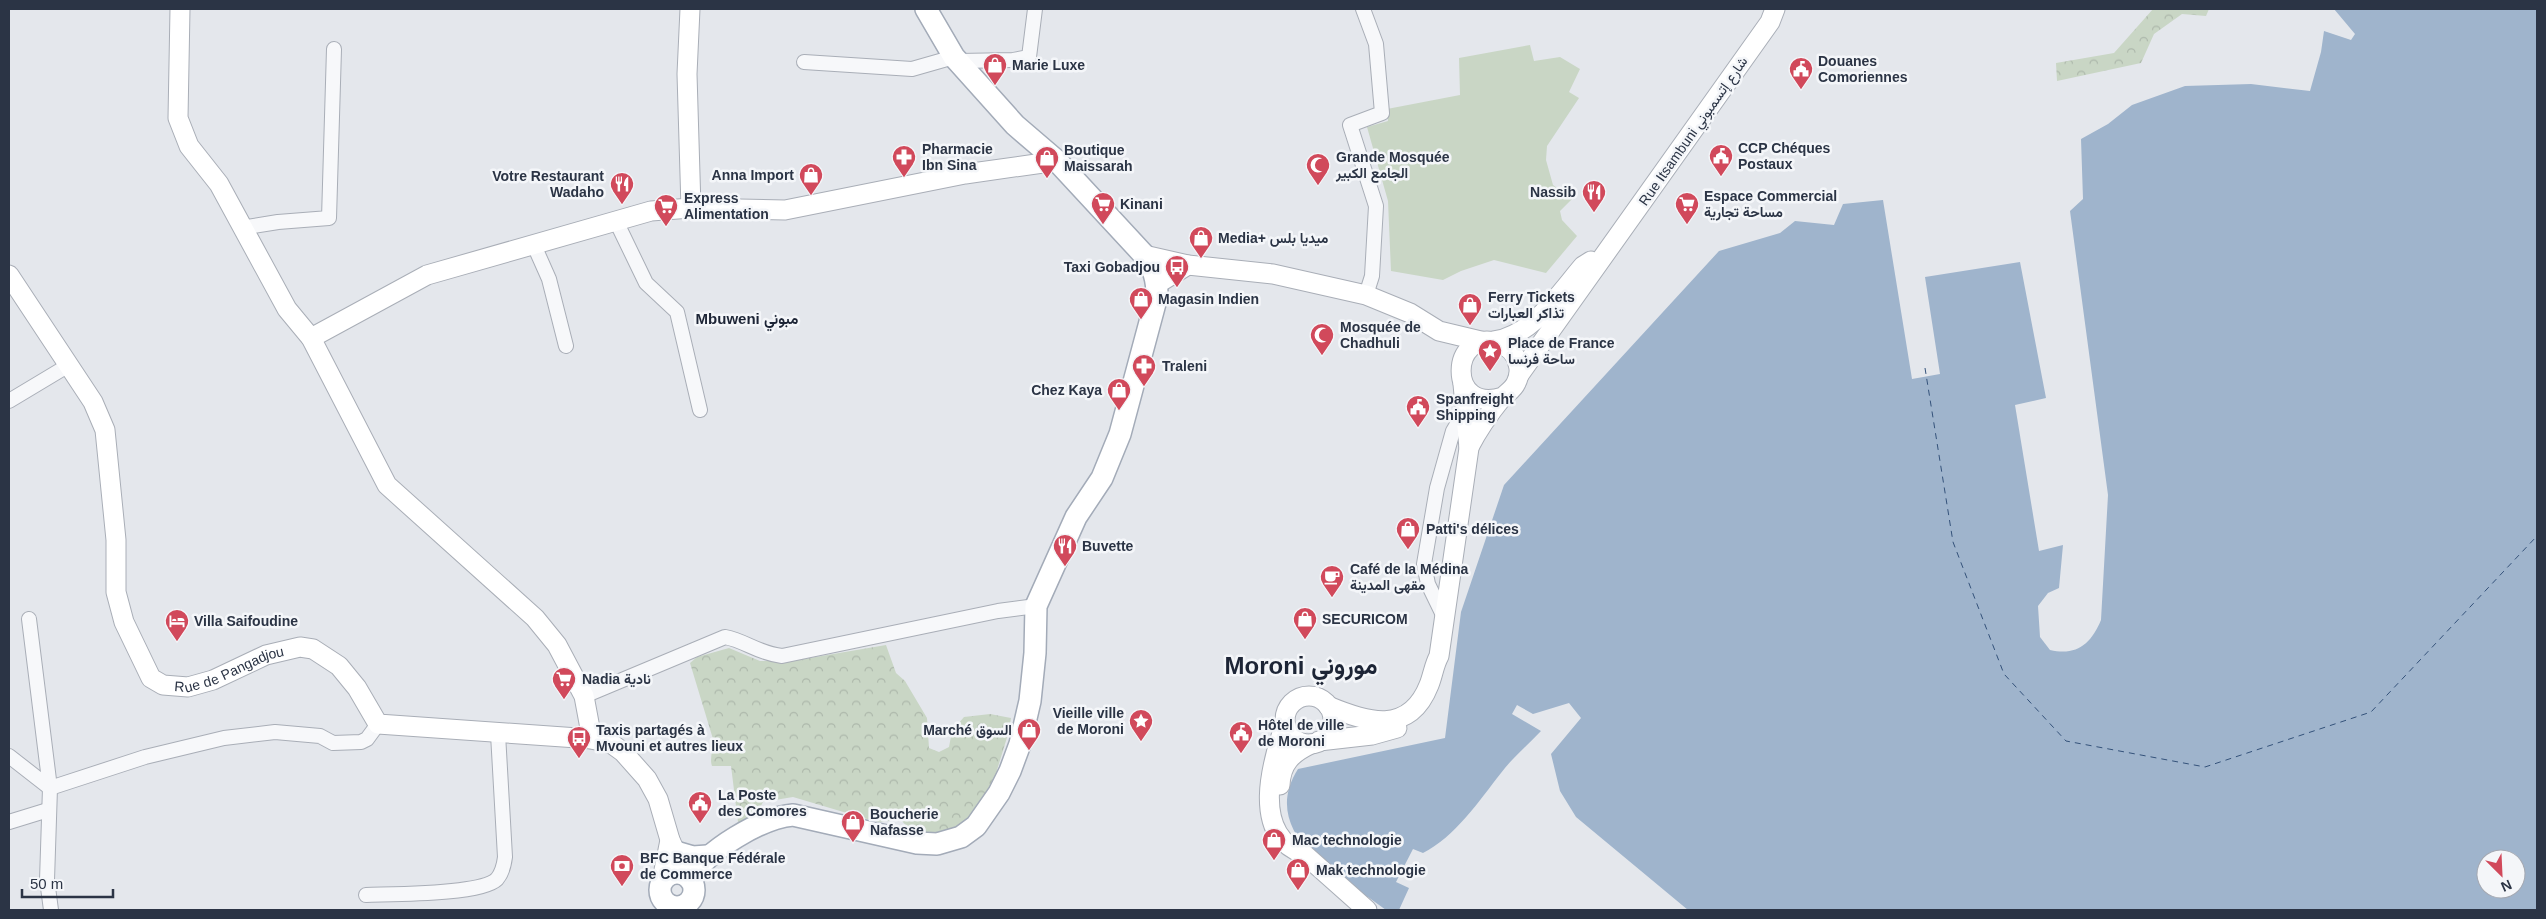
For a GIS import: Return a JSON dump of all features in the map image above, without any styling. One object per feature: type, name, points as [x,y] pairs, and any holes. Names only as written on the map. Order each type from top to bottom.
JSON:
[{"type":"main road","points":[[180,9],[177,80],[178,118],[189,146],[219,184],[241,228],[287,309],[311,338],[390,490],[448,538],[536,618],[557,645],[584,696],[592,739]]},
{"type":"main road","points":[[690,9],[687,74],[691,208]]},
{"type":"main road","points":[[688,877],[707,856],[765,821],[778,816],[793,815],[917,843],[937,844],[961,838],[976,826],[999,793],[1020,744],[1030,701],[1035,654],[1036,606],[1076,517],[1102,478],[1120,434],[1155,303],[1157,284],[1154,270],[1144,255],[1057,161],[1015,125],[956,59],[926,9]]},
{"type":"main road","name":"Rue Itsambuni شارع إتسمبوني","points":[[1518,375],[1770,22],[1775,9]]},
{"type":"main road","points":[[311,338],[427,275],[533,243],[651,211],[691,208],[785,210],[965,174],[1057,161]]},
{"type":"main road","name":"Rue Itsambuni شارع إتسمبوني","points":[[1489,342],[1510,337],[1529,326],[1583,266],[1607,251]]},
{"type":"main road","points":[[1144,255],[1188,265],[1273,274],[1366,295],[1410,313],[1440,331],[1503,344],[1516,357],[1518,375],[1516,384],[1482,423],[1469,448]]},
{"type":"main road","points":[[1157,284],[1188,265]]},
{"type":"main road","name":"Rue de Pangadjou","points":[[12,286],[94,402],[105,430],[116,540],[116,592],[124,622],[151,678],[164,685],[188,687],[213,680],[266,655],[300,647],[313,649],[339,666],[357,688],[378,724]]},
{"type":"main road","points":[[1440,331],[1462,375],[1476,397],[1485,400],[1503,397]]},
{"type":"main road","points":[[1304,854],[1292,850],[1283,840],[1276,827],[1270,803],[1270,777],[1273,760],[1286,724],[1288,709],[1299,698],[1315,697],[1328,706],[1358,718],[1378,722],[1401,717],[1416,707],[1423,696],[1439,656],[1469,448],[1462,375],[1468,350],[1489,342]]},
{"type":"main road","points":[[1286,724],[1288,731],[1297,741],[1315,742],[1389,731],[1406,724],[1422,714],[1432,704],[1442,683],[1443,670],[1439,656]]},
{"type":"main road","points":[[1328,706],[1331,712],[1332,725],[1329,732],[1289,757],[1283,768],[1280,787],[1281,817],[1286,828],[1304,854],[1367,910]]},
{"type":"main road","points":[[378,724],[498,734],[592,739],[612,744],[623,752],[646,779],[658,800],[673,846],[694,887],[693,897],[670,903]]},
{"type":"main road","points":[[673,846],[693,857],[707,856]]},
{"type":"main road","points":[[670,903],[673,846]]},
{"type":"main road","points":[[670,903],[666,877],[674,873],[688,877]]},
{"type":"street","points":[[804,62],[912,69],[956,59],[1027,58],[1030,55],[1030,40],[1035,9]]},
{"type":"street","points":[[1363,9],[1376,44],[1382,113],[1350,125],[1376,206],[1372,276],[1366,295]]},
{"type":"street","points":[[241,228],[278,222],[329,218],[334,49]]},
{"type":"street","points":[[616,221],[646,283],[677,312],[700,410]]},
{"type":"street","points":[[533,243],[549,280],[566,346]]},
{"type":"street","points":[[9,401],[69,365]]},
{"type":"street","points":[[1444,617],[1430,590],[1424,564],[1437,488],[1452,431],[1466,409]]},
{"type":"street","points":[[584,696],[725,637],[737,639],[766,654],[782,656],[998,611],[1036,606]]},
{"type":"street","points":[[29,619],[50,788],[46,880],[50,910]]},
{"type":"street","points":[[50,788],[145,757],[224,738],[275,732],[320,736],[333,743],[362,742],[367,739],[378,724]]},
{"type":"street","points":[[366,895],[477,889],[496,880],[504,868],[505,857],[498,734]]},
{"type":"street","points":[[9,756],[50,788]]},
{"type":"street","points":[[9,822],[48,810]]},
{"type":"green space","points":[[2153,9],[2209,9],[2206,16],[2182,14],[2154,34],[2141,63],[2057,81],[2056,63],[2114,53]]},
{"type":"green space","points":[[1530,45],[1534,61],[1560,57],[1580,69],[1569,92],[1579,98],[1547,146],[1546,160],[1553,185],[1572,199],[1560,211],[1562,220],[1577,236],[1546,273],[1494,260],[1461,271],[1443,280],[1391,271],[1388,201],[1367,127],[1388,121],[1387,109],[1460,95],[1459,58]]},
{"type":"green space","points":[[886,645],[896,673],[905,681],[927,718],[929,748],[939,752],[949,747],[952,731],[964,717],[990,714],[1011,718],[997,770],[996,789],[957,836],[912,832],[901,820],[877,822],[793,797],[763,802],[749,828],[739,830],[731,766],[712,766],[713,739],[690,663],[697,657],[729,648],[760,661],[792,661]]},
{"type":"water","points":[[2334,9],[2537,9],[2537,910],[1688,910],[1576,817],[1560,791],[1551,754],[1581,718],[1569,703],[1533,714],[1517,705],[1512,714],[1541,731],[1510,762],[1466,818],[1446,838],[1423,853],[1413,849],[1396,882],[1409,888],[1399,910],[1386,910],[1368,897],[1355,898],[1312,856],[1300,841],[1291,824],[1287,807],[1289,789],[1298,769],[1445,738],[1461,612],[1504,485],[1719,251],[1780,233],[1795,221],[1834,225],[1843,204],[1883,200],[1912,379],[1940,374],[1925,277],[2020,262],[2046,398],[2015,405],[2039,551],[2063,545],[2059,588],[2048,593],[2038,606],[2040,637],[2050,650],[2068,651],[2088,642],[2101,620],[2108,495],[2070,211],[2083,199],[2081,139],[2108,124],[2132,105],[2185,86],[2251,84],[2310,91],[2321,52],[2324,31],[2351,40],[2355,34]]},
{"type":"ferry route","points":[[1925,368],[1953,542],[2004,674],[2066,741],[2205,767],[2371,712],[2537,536]]},
{"type":"place","name":"Marie Luxe","points":[[995,86]]},
{"type":"place","name":"Douanes Comoriennes","points":[[1801,90]]},
{"type":"place","name":"CCP Chéques Postaux","points":[[1721,177]]},
{"type":"place","name":"Pharmacie Ibn Sina","points":[[904,178]]},
{"type":"place","name":"Boutique Maissarah","points":[[1047,179]]},
{"type":"place","name":"Grande Mosquée الجامع الكبير","points":[[1318,186]]},
{"type":"place","name":"Anna Import","points":[[811,196]]},
{"type":"place","name":"Votre Restaurant Wadaho","points":[[622,205]]},
{"type":"place","name":"Nassib","points":[[1594,213]]},
{"type":"place","name":"Kinani","points":[[1103,225]]},
{"type":"place","name":"Espace Commercial مساحة تجارية","points":[[1687,225]]},
{"type":"place","name":"Express Alimentation","points":[[666,227]]},
{"type":"place","name":"Media+ ميديا بلس","points":[[1201,259]]},
{"type":"place","name":"Taxi Gobadjou","points":[[1177,288]]},
{"type":"place","name":"Magasin Indien","points":[[1141,320]]},
{"type":"place","name":"Ferry Tickets تذاكر العبارات","points":[[1470,326]]},
{"type":"place","name":"Mosquée de Chadhuli","points":[[1322,356]]},
{"type":"place","name":"Place de France ساحة فرنسا","points":[[1490,372]]},
{"type":"place","name":"Traleni","points":[[1144,387]]},
{"type":"place","name":"Chez Kaya","points":[[1119,411]]},
{"type":"place","name":"Spanfreight Shipping","points":[[1418,428]]},
{"type":"place","name":"Patti's délices","points":[[1408,550]]},
{"type":"place","name":"Buvette","points":[[1065,567]]},
{"type":"place","name":"Café de la Médina مقهى المدينة","points":[[1332,598]]},
{"type":"place","name":"SECURICOM","points":[[1305,640]]},
{"type":"place","name":"Villa Saifoudine","points":[[177,642]]},
{"type":"place","name":"Nadia نادية","points":[[564,700]]},
{"type":"place","name":"Vieille ville de Moroni","points":[[1141,742]]},
{"type":"place","name":"Marché السوق","points":[[1029,751]]},
{"type":"place","name":"Hôtel de ville de Moroni","points":[[1241,754]]},
{"type":"place","name":"Taxis partagés à Mvouni et autres lieux","points":[[579,759]]},
{"type":"place","name":"La Poste des Comores","points":[[700,824]]},
{"type":"place","name":"Boucherie Nafasse","points":[[853,843]]},
{"type":"place","name":"Mac technologie","points":[[1274,861]]},
{"type":"place","name":"BFC Banque Fédérale de Commerce","points":[[622,887]]},
{"type":"place","name":"Mak technologie","points":[[1298,891]]},
{"type":"district","name":"Mbuweni مبوني","points":[[747,319]]},
{"type":"district","name":"Moroni موروني","points":[[1301,666]]}]
